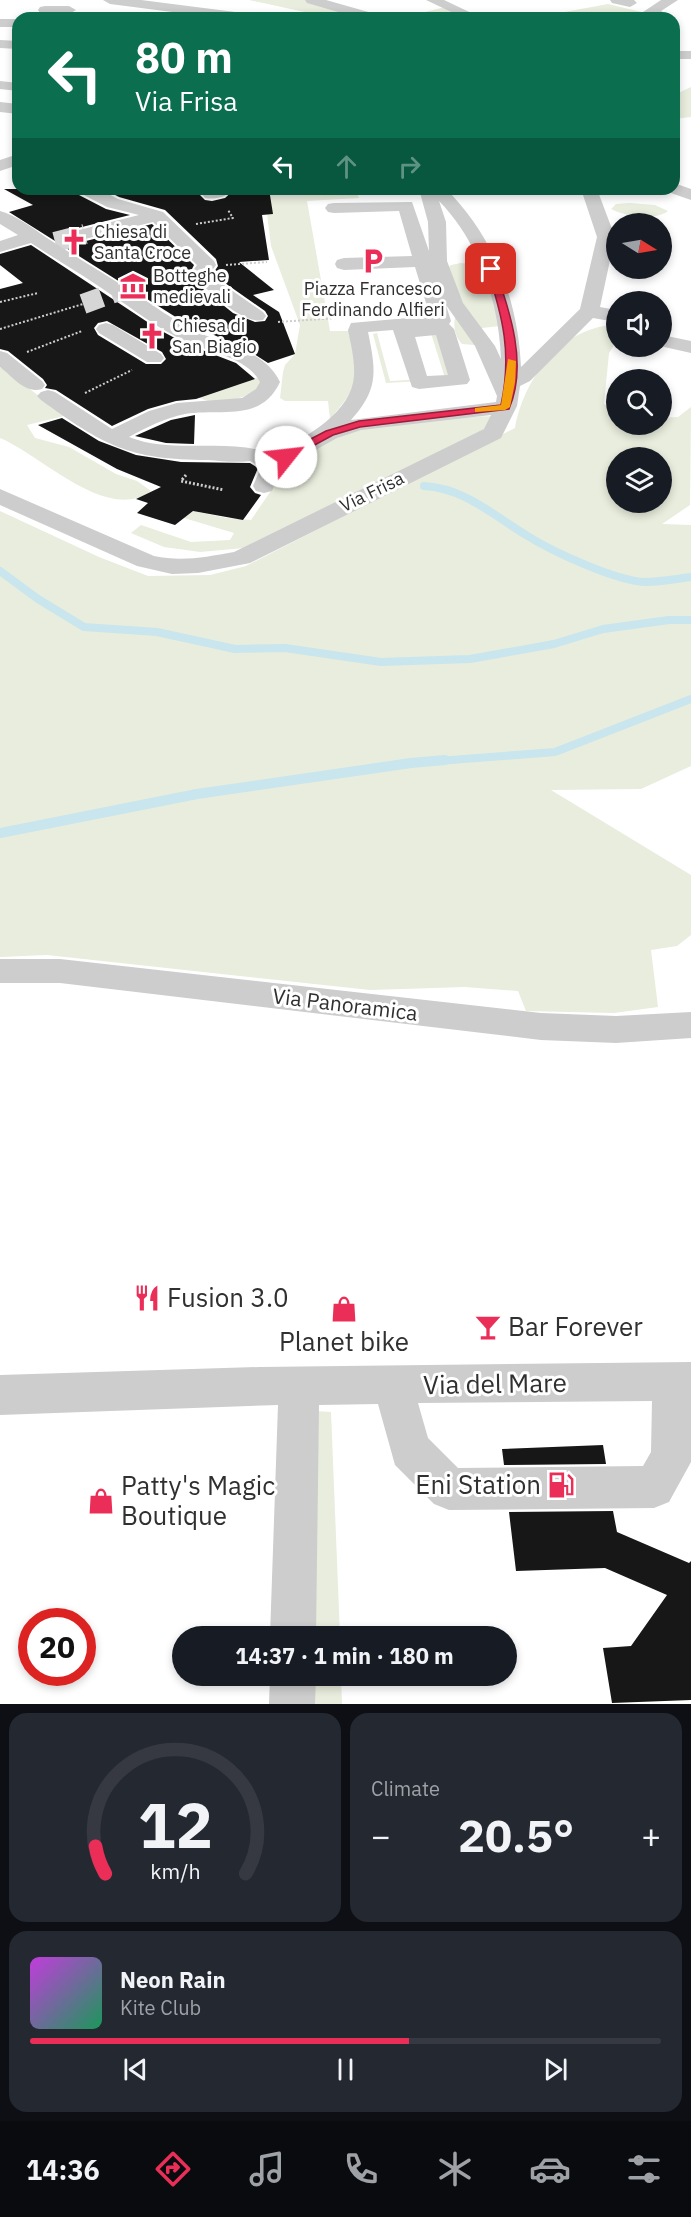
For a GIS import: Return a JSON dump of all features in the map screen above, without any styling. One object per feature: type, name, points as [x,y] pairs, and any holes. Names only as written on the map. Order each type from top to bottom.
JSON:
[{"type":"street","points":[[110,0],[204,12]]},
{"type":"street","points":[[312,0],[355,12]]},
{"type":"street","points":[[343,0],[365,12]]},
{"type":"street","points":[[433,0],[462,12]]},
{"type":"street","points":[[650,12],[671,0]]},
{"type":"street","points":[[260,12],[266,8]]},
{"type":"street","points":[[45,10],[69,10]]},
{"type":"street","points":[[97,195],[112,203],[129,206],[163,222],[207,265],[201,273],[220,291],[256,316],[236,321]]},
{"type":"street","points":[[322,437],[350,410],[363,392],[365,372],[358,329],[402,328],[441,321],[430,261],[437,222],[429,195]]},
{"type":"street","name":"Via Frisa","points":[[0,496],[146,561],[172,567],[219,563],[241,558],[493,433],[502,420],[508,395],[511,345],[503,305],[491,269],[451,201],[444,195]]},
{"type":"street","points":[[286,457],[322,437],[359,424],[508,395],[589,311],[606,237],[591,195]]},
{"type":"street","points":[[334,208],[406,206],[430,261],[454,303],[485,346],[508,395]]},
{"type":"street","points":[[2,219],[46,241],[90,275],[126,296],[151,315],[194,338],[215,336],[265,372],[270,382],[266,391],[251,401],[234,405],[191,407],[160,414],[112,438]]},
{"type":"street","points":[[86,234],[163,222]]},
{"type":"street","points":[[0,247],[46,241]]},
{"type":"street","points":[[344,264],[430,261]]},
{"type":"street","points":[[589,311],[606,314]]},
{"type":"street","points":[[106,329],[151,315]]},
{"type":"street","points":[[106,329],[154,358]]},
{"type":"street","points":[[672,343],[691,347]]},
{"type":"street","points":[[2,359],[48,395],[112,438],[136,447],[195,454],[252,456],[273,464],[264,486]]},
{"type":"street","name":"Via Panoramica","points":[[0,971],[60,971],[454,1018],[567,1027],[658,1029],[691,1025]]},
{"type":"street","points":[[393,1385],[410,1450],[449,1490],[654,1487],[672,1456],[673,1402],[680,1382]]},
{"type":"street","name":"Via del Mare","points":[[0,1395],[299,1386],[680,1382]]},
{"type":"street","points":[[293,1626],[299,1386]]},
{"type":"street","points":[[292,1686],[292,1704]]},
{"type":"path","points":[[163,222],[233,218]]},
{"type":"path","points":[[202,269],[267,262]]},
{"type":"path","points":[[0,302],[38,293]]},
{"type":"path","points":[[0,329],[83,304]]},
{"type":"path","points":[[287,321],[328,318]]},
{"type":"path","points":[[2,359],[86,330],[106,329]]},
{"type":"path","points":[[48,395],[154,358]]},
{"type":"green space","points":[[249,0],[310,0],[351,12],[304,12]]},
{"type":"green space","points":[[608,4],[642,12],[564,12]]},
{"type":"green space","points":[[445,7],[456,12],[425,12]]},
{"type":"green space","points":[[691,87],[691,117],[680,118],[680,92]]},
{"type":"green space","points":[[265,195],[358,195],[359,198],[307,201],[330,331],[349,331],[356,370],[353,387],[330,419],[328,401],[285,401],[280,398],[283,372],[285,365],[295,354],[300,325],[271,246]]},
{"type":"green space","points":[[616,204],[655,205],[668,211],[665,213],[621,213],[611,209]]},
{"type":"green space","points":[[461,263],[475,265],[484,271],[493,294],[500,326],[482,328],[475,345],[462,344],[456,334],[455,317],[461,301],[446,270],[451,265]]},
{"type":"green space","points":[[606,326],[606,357],[609,357],[604,404],[606,405],[606,435],[672,435],[672,417],[678,417],[691,407],[690,505],[662,524],[691,525],[691,766],[641,789],[551,790],[691,875],[691,935],[677,946],[651,950],[658,1007],[614,1013],[526,1011],[518,991],[465,987],[370,990],[47,955],[0,957],[0,511],[99,557],[148,576],[210,575],[246,566],[515,428],[526,392],[536,376],[547,360],[575,336]]},
{"type":"green space","points":[[430,330],[440,330],[457,379],[386,383],[373,334],[377,333],[390,381],[445,378]]},
{"type":"green space","points":[[2,367],[64,416],[27,425],[35,438],[69,447],[116,474],[137,481],[151,491],[134,499],[114,499],[94,493],[0,438],[0,368]]},
{"type":"green space","points":[[261,376],[260,387],[237,399],[211,402],[196,395],[234,382],[238,385]]},
{"type":"green space","points":[[498,416],[478,435],[244,548],[200,552],[164,547],[131,533],[141,525],[191,542],[230,540],[234,533],[184,518],[193,511],[251,520],[294,457],[339,432],[462,417]]},
{"type":"green space","points":[[316,1411],[331,1412],[340,1626],[313,1626]]},
{"type":"green space","points":[[312,1686],[341,1686],[342,1704],[312,1704]]},
{"type":"building","points":[[15,195],[79,195],[106,209],[130,215],[78,228],[74,234],[79,240],[86,241],[152,224],[194,265],[190,273],[203,289],[233,313],[255,322],[265,321],[268,316],[265,311],[225,283],[214,272],[218,266],[216,259],[165,210],[115,195],[200,195],[205,200],[212,201],[228,195],[270,195],[273,214],[262,215],[269,260],[239,262],[274,290],[253,295],[279,312],[295,354],[268,363],[246,349],[182,321],[9,212],[33,205]]},
{"type":"building","points":[[31,245],[158,329],[184,343],[236,363],[255,379],[196,399],[176,401],[148,409],[112,426],[56,390],[45,388],[47,385],[43,379],[8,351],[0,349],[0,289],[23,283],[0,265],[0,254]],"holes":[[[107,321],[162,352],[166,359],[161,364],[146,364],[98,335],[94,328],[98,323]]]},
{"type":"building","points":[[195,415],[194,444],[166,443],[135,436],[171,420]]},
{"type":"building","points":[[62,418],[99,441],[136,455],[181,462],[250,463],[258,468],[250,487],[255,493],[261,495],[243,520],[193,511],[175,525],[137,513],[148,503],[136,499],[161,487],[117,469],[38,425]]},
{"type":"building","points":[[603,1445],[606,1464],[504,1465],[502,1449]]},
{"type":"building","points":[[613,1511],[617,1532],[689,1563],[691,1561],[691,1700],[612,1703],[603,1648],[631,1646],[667,1595],[605,1568],[516,1571],[509,1512]]},
{"type":"waterway","points":[[424,486],[439,488],[465,497],[537,542],[601,571],[645,582],[691,577]]},
{"type":"waterway","points":[[0,571],[38,599],[84,627],[157,632],[235,649],[285,648],[381,662],[470,659],[554,644],[603,629],[669,620],[691,620]]},
{"type":"waterway","points":[[425,762],[555,752],[691,699]]},
{"type":"waterway","points":[[0,833],[197,794],[445,760]]},
{"type":"tunnel","points":[[55,242],[85,234]]},
{"type":"tunnel","points":[[83,304],[119,291]]},
{"type":"slow traffic","points":[[479,410],[505,407],[511,382],[511,361]]},
{"type":"place","name":"Chiesa di Santa Croce","points":[[74,242]]},
{"type":"place","name":"Piazza Francesco Ferdinando Alfieri","points":[[373,261]]},
{"type":"place","name":"Botteghe medievali","points":[[133,286]]},
{"type":"place","name":"Chiesa di San Biagio","points":[[152,336]]},
{"type":"place","name":"Fusion 3.0","points":[[147,1298]]},
{"type":"place","name":"Planet bike","points":[[344,1309]]},
{"type":"place","name":"Bar Forever","points":[[488,1327]]},
{"type":"place","name":"Eni Station","points":[[561,1485]]},
{"type":"place","name":"Patty's Magic Boutique","points":[[101,1501]]},
{"type":"route","points":[[286,457],[329,433],[359,424],[505,407],[511,382],[511,345],[503,305],[491,269]]}]
